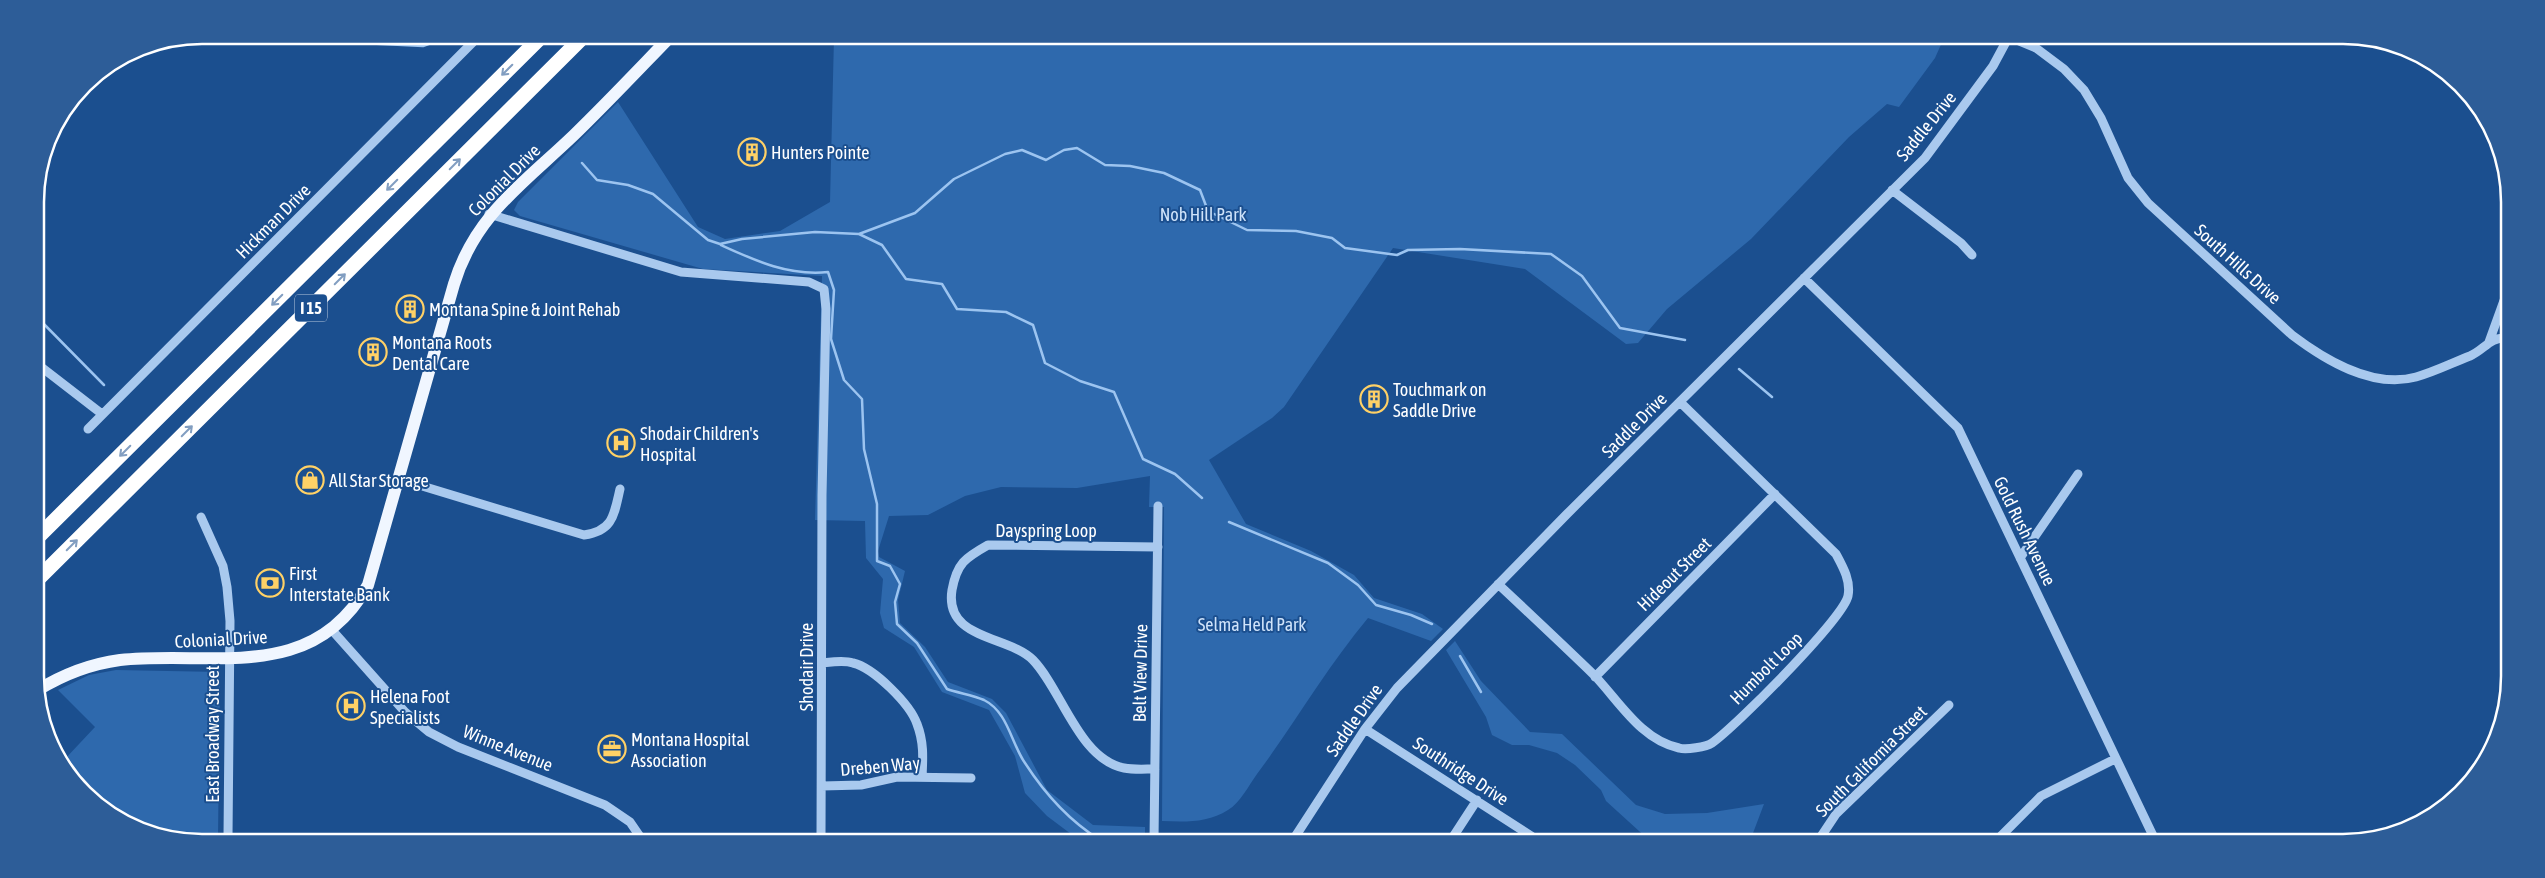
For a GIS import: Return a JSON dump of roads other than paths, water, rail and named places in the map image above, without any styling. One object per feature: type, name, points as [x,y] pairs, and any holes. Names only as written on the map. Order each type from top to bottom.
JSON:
[{"type":"highway","name":"I 15","points":[[44,531],[534,44]]},
{"type":"highway","name":"I 15","points":[[44,574],[576,44]]},
{"type":"main road","name":"Colonial Drive","points":[[44,687],[84,667],[118,660],[229,660],[279,653],[303,646],[331,629],[358,604],[368,585],[456,278],[473,237],[490,214],[575,134],[663,44]]},
{"type":"street","name":"Hickman Drive","points":[[88,428],[471,44]]},
{"type":"street","name":"Saddle Drive","points":[[1297,834],[1365,729],[1397,688],[1498,584],[1925,158],[1993,66],[2005,44]]},
{"type":"street","name":"South Hills Drive","points":[[2026,44],[2036,48],[2064,70],[2084,90],[2101,118],[2128,178],[2148,203],[2292,335],[2317,354],[2353,371],[2386,379],[2415,378],[2473,354],[2496,337],[2501,338]]},
{"type":"street","points":[[1892,190],[1961,243],[1972,255]]},
{"type":"street","name":"Shodair Drive","points":[[490,214],[681,272],[808,282],[824,289],[826,308],[822,495],[821,834]]},
{"type":"street","name":"Gold Rush Avenue","points":[[1804,278],[1958,428],[2152,834]]},
{"type":"street","points":[[2489,342],[2501,309]]},
{"type":"street","points":[[44,369],[102,414]]},
{"type":"street","name":"Humbolt Loop","points":[[1498,584],[1595,677],[1638,724],[1658,740],[1680,749],[1710,744],[1828,629],[1848,597],[1848,579],[1836,554],[1680,402]]},
{"type":"street","points":[[2020,558],[2078,474]]},
{"type":"street","points":[[399,479],[584,534],[595,533],[607,526],[614,515],[620,489]]},
{"type":"street","name":"Hideout Street","points":[[1595,677],[1775,494]]},
{"type":"street","name":"Belt View Drive","points":[[1154,834],[1158,506]]},
{"type":"street","name":"East Broadway Street","points":[[201,516],[222,566],[228,587],[228,834]]},
{"type":"street","name":"Dayspring Loop","points":[[1155,769],[1123,768],[1098,755],[1081,737],[1045,673],[1027,655],[1006,644],[980,636],[966,626],[957,617],[950,601],[955,572],[966,558],[988,545],[1158,547]]},
{"type":"street","name":"Winne Avenue","points":[[331,629],[405,712],[429,732],[458,747],[606,805],[630,822],[638,834]]},
{"type":"street","points":[[822,663],[852,662],[870,669],[893,690],[916,722],[924,750],[922,777]]},
{"type":"street","name":"South California Street","points":[[1823,834],[1836,814],[1949,705]]},
{"type":"street","name":"Southridge Drive","points":[[1365,729],[1528,834]]},
{"type":"street","points":[[2003,834],[2041,796],[2115,759]]},
{"type":"street","name":"Dreben Way","points":[[822,786],[861,785],[897,777],[971,778]]},
{"type":"street","points":[[1455,834],[1477,800]]},
{"type":"waterway","points":[[382,44],[423,46],[429,44]]},
{"type":"waterway","points":[[582,163],[597,180],[628,185],[653,194],[708,240],[720,244],[742,239],[815,232],[859,234],[915,213],[954,179],[1005,154],[1022,150],[1046,160],[1064,150],[1077,148],[1105,165],[1130,166],[1164,173],[1200,190],[1208,211],[1247,230],[1296,231],[1332,238],[1345,248],[1397,255],[1408,250],[1460,249],[1551,254],[1582,276],[1620,328],[1685,340]]},
{"type":"waterway","points":[[859,234],[882,245],[906,279],[942,284],[957,309],[1006,312],[1033,325],[1045,363],[1080,381],[1114,392],[1143,459],[1175,474],[1202,498]]},
{"type":"waterway","points":[[721,245],[773,266],[799,272],[828,272],[834,290],[831,339],[844,380],[862,399],[864,449],[877,504],[877,561],[890,566],[900,584],[895,602],[897,624],[917,643],[947,689],[984,700],[999,712],[1020,755],[1041,785],[1067,815],[1091,834]]},
{"type":"waterway","points":[[44,324],[104,385]]},
{"type":"waterway","points":[[1739,369],[1772,397]]},
{"type":"waterway","points":[[1229,522],[1328,563],[1358,585],[1376,605],[1411,615],[1432,624]]},
{"type":"waterway","points":[[1460,656],[1481,692]]},
{"type":"place","name":"Hunters Pointe","points":[[752,152]]},
{"type":"place","name":"Montana Spine & Joint Rehab","points":[[410,309]]},
{"type":"place","name":"Montana Roots Dental Care","points":[[373,352]]},
{"type":"place","name":"Touchmark on Saddle Drive","points":[[1374,399]]},
{"type":"place","name":"Shodair Children's Hospital","points":[[621,443]]},
{"type":"place","name":"All Star Storage","points":[[310,480]]},
{"type":"place","name":"First Interstate Bank","points":[[270,583]]},
{"type":"place","name":"Helena Foot Specialists","points":[[351,706]]},
{"type":"place","name":"Montana Hospital Association","points":[[612,749]]},
{"type":"park label","name":"Nob Hill Park","points":[[1203,214]]},
{"type":"park label","name":"Selma Held Park","points":[[1252,624]]}]
